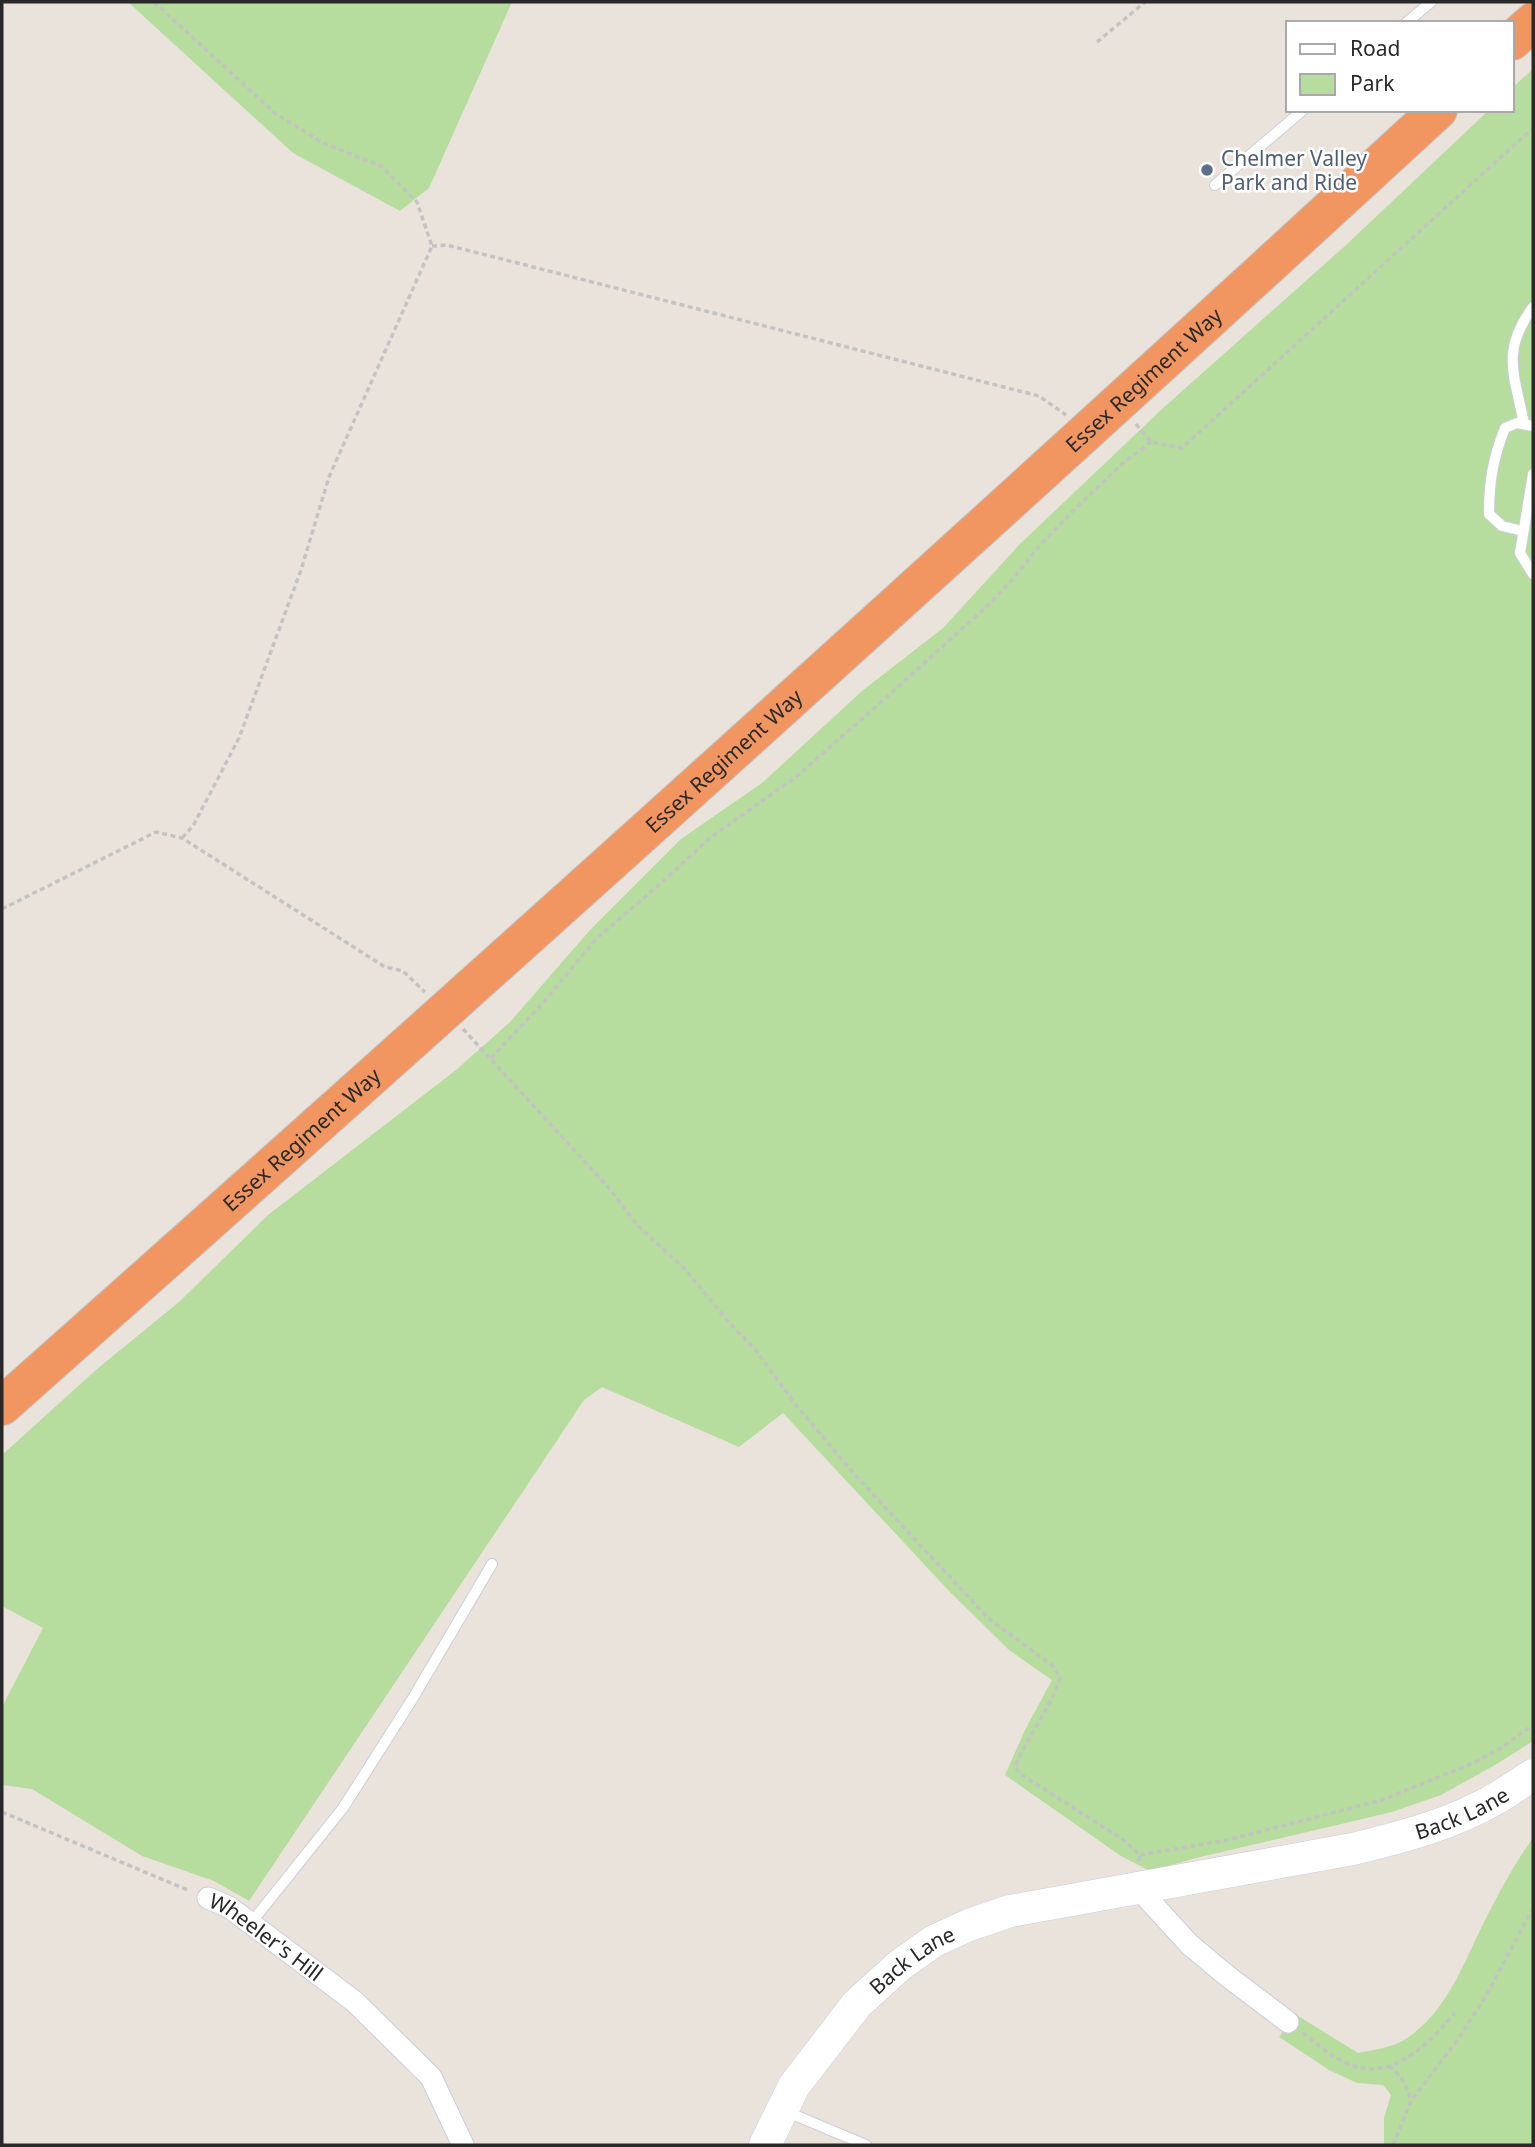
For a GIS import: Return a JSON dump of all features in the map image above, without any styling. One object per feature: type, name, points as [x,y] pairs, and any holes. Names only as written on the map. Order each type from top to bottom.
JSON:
[{"type":"highway","points":[[1514,39],[1533,22]]},
{"type":"highway","name":"Essex Regiment Way","points":[[2,1406],[446,1012],[1103,418],[1436,112]]},
{"type":"street","name":"Back Lane","points":[[765,2145],[794,2086],[857,2004],[900,1965],[934,1941],[1010,1911],[1341,1851],[1402,1837],[1445,1822],[1495,1799],[1533,1775]]},
{"type":"street","points":[[1137,1886],[1189,1944],[1288,2022]]},
{"type":"street","name":"Wheeler's Hill","points":[[208,1898],[229,1907],[355,2002],[430,2077],[463,2145]]},
{"type":"lane","points":[[1408,21],[1431,2]]},
{"type":"lane","points":[[1215,185],[1301,112]]},
{"type":"lane","points":[[1528,425],[1512,377],[1513,352],[1520,325],[1533,307]]},
{"type":"lane","points":[[1523,531],[1502,526],[1489,514],[1489,489],[1495,454],[1505,428],[1517,422],[1528,425]]},
{"type":"lane","points":[[1533,474],[1520,553],[1533,574]]},
{"type":"lane","points":[[251,1923],[343,1808],[413,1698],[492,1564]]},
{"type":"lane","points":[[782,2110],[866,2145]]},
{"type":"path","points":[[154,2],[276,114],[323,143],[381,166],[417,202],[432,246],[329,477],[301,570],[239,738],[193,826],[183,838]]},
{"type":"path","points":[[1097,42],[1145,2]]},
{"type":"path","points":[[432,246],[447,245],[1039,396],[1064,415],[1136,424],[1151,442],[1182,448],[1533,128]]},
{"type":"path","points":[[491,1058],[542,1004],[597,937],[710,838],[797,776],[900,685],[984,609],[1077,507],[1123,463],[1151,442]]},
{"type":"path","points":[[2,909],[156,832],[183,838],[385,967],[403,971],[491,1058],[609,1188],[638,1226],[685,1269],[731,1325],[755,1349],[795,1404],[856,1476],[988,1618],[1053,1666],[1060,1678],[1055,1695],[1024,1745],[1015,1767],[1022,1775],[1122,1839],[1140,1855]]},
{"type":"path","points":[[1140,1855],[1228,1840],[1382,1800],[1471,1764],[1533,1726]]},
{"type":"path","name":"Wheeler's Hill","points":[[2,1812],[208,1898]]},
{"type":"path","points":[[1137,1886],[1140,1855]]},
{"type":"path","points":[[1393,2145],[1410,2101],[1459,2038],[1487,1994],[1533,1908]]},
{"type":"path","points":[[1288,2022],[1338,2059],[1355,2067],[1375,2068],[1399,2063],[1419,2050],[1455,2012]]},
{"type":"path","points":[[1388,2065],[1406,2082],[1410,2101]]},
{"type":"green space","points":[[128,2],[512,2],[429,188],[400,211],[293,153]]},
{"type":"green space","points":[[1533,69],[1533,1741],[1441,1795],[1392,1812],[1150,1871],[1121,1856],[1005,1775],[1052,1680],[1009,1650],[949,1591],[783,1413],[739,1447],[602,1387],[584,1400],[249,1901],[214,1881],[142,1856],[32,1789],[2,1785],[2,1707],[43,1628],[2,1606],[2,1455],[97,1369],[179,1302],[268,1215],[456,1070],[510,1022],[590,930],[681,839],[762,783],[862,691],[943,628],[1020,544],[1162,409],[1345,246],[1487,112],[1514,112],[1514,86]]},
{"type":"green space","points":[[1533,1838],[1533,2145],[1384,2145],[1384,2118],[1391,2095],[1383,2085],[1357,2083],[1329,2070],[1279,2037],[1295,2014],[1358,2053],[1393,2045],[1419,2029],[1443,2002],[1452,1987],[1501,1890]]},
{"type":"place","name":"Chelmer Valley Park and Ride","points":[[1207,170]]}]
